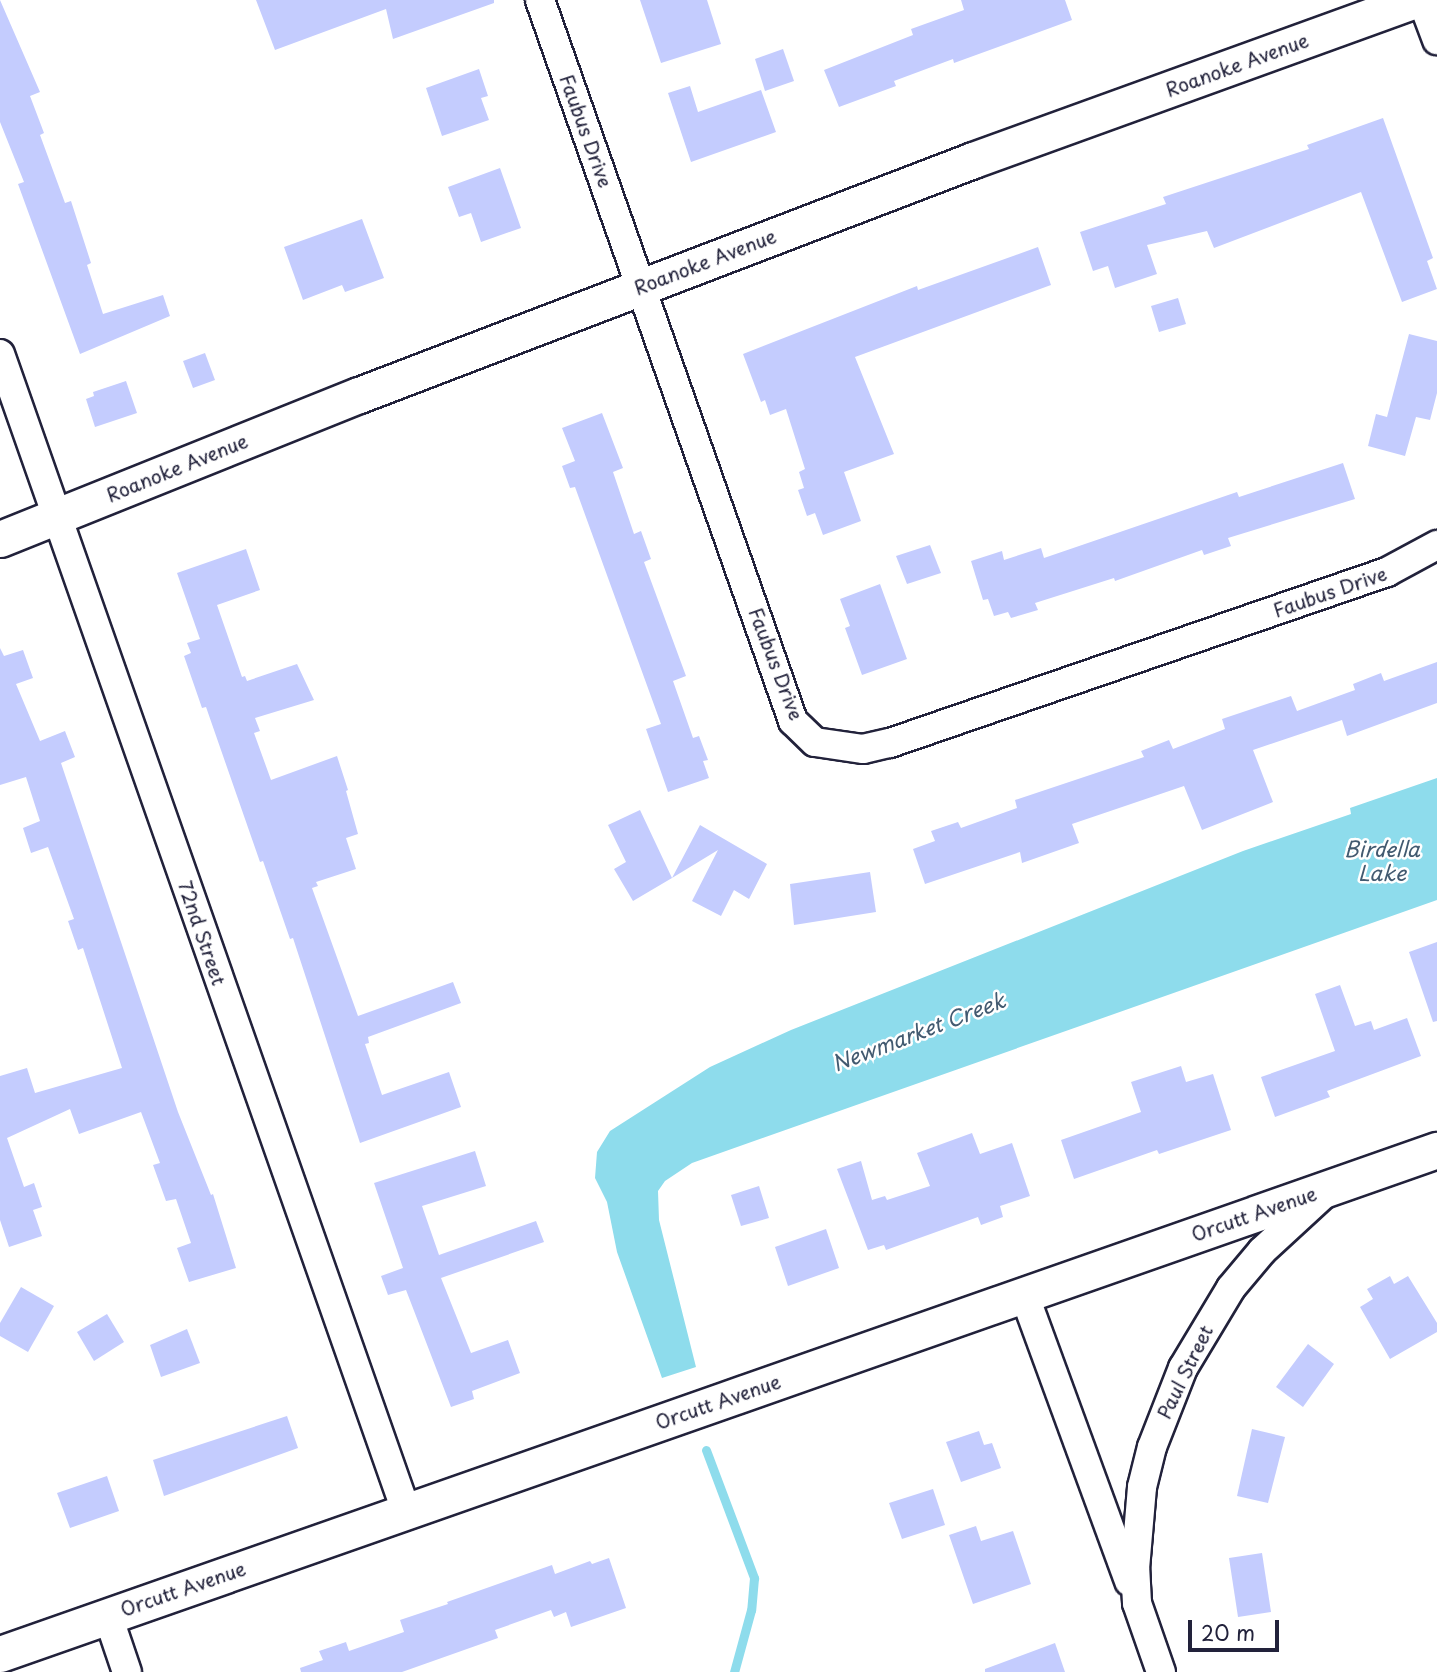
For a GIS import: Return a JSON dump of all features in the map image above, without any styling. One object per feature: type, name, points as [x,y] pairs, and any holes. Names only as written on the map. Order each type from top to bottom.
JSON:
[{"type":"street","name":"Faubus Drive","points":[[540,0],[793,721],[815,742],[863,748],[890,743],[1387,572],[1437,545]]},
{"type":"street","name":"Roanoke Avenue","points":[[0,539],[359,395],[973,160],[1416,0]]},
{"type":"street","points":[[1422,0],[1437,40]]},
{"type":"street","name":"72nd Street","points":[[0,354],[406,1511]]},
{"type":"street","name":"Orcutt Avenue","points":[[0,1654],[1437,1150]]},
{"type":"street","name":"Paul Street","points":[[1137,1603],[1136,1527],[1142,1487],[1152,1447],[1183,1368],[1231,1288],[1254,1260],[1296,1217],[1333,1186]]},
{"type":"street","name":"Paul Street","points":[[1024,1294],[1161,1672]]},
{"type":"street","points":[[107,1616],[127,1672]]},
{"type":"water","name":"Birdella Lake","points":[[1437,778],[1437,900],[692,1163],[665,1181],[658,1191],[659,1220],[696,1367],[662,1378],[617,1252],[607,1202],[595,1178],[597,1152],[610,1131],[710,1067],[791,1030],[1243,851],[1351,814],[1350,808]]},
{"type":"building","points":[[0,0],[40,92],[30,96],[44,133],[40,135],[65,203],[71,201],[91,263],[87,265],[103,314],[163,295],[170,316],[80,354],[18,184],[24,182],[0,122]]},
{"type":"building","points":[[256,0],[494,0],[494,3],[393,39],[386,9],[275,50]]},
{"type":"building","points":[[640,0],[707,0],[721,44],[661,63]]},
{"type":"building","points":[[961,0],[1065,0],[1072,20],[954,63],[953,59],[894,81],[896,86],[839,107],[824,70],[913,35],[911,29],[964,10]]},
{"type":"building","points":[[783,49],[794,81],[765,91],[755,59]]},
{"type":"building","points":[[479,69],[488,96],[481,98],[489,120],[442,136],[426,88]]},
{"type":"building","points":[[690,86],[698,112],[761,90],[776,132],[691,162],[668,93]]},
{"type":"building","points":[[1383,118],[1433,258],[1427,261],[1437,289],[1402,302],[1361,192],[1214,248],[1207,231],[1147,245],[1157,274],[1115,288],[1108,266],[1093,271],[1080,232],[1166,204],[1163,197],[1309,149],[1307,145]]},
{"type":"building","points":[[500,168],[521,228],[481,242],[471,213],[459,217],[448,187]]},
{"type":"building","points":[[362,219],[384,278],[345,292],[342,285],[303,300],[284,247]]},
{"type":"building","points":[[1038,247],[1051,285],[855,357],[894,454],[844,472],[861,521],[823,535],[815,513],[807,516],[798,490],[804,488],[799,472],[805,469],[786,409],[770,415],[765,400],[761,402],[743,354],[917,286],[918,290]]},
{"type":"building","points":[[1178,298],[1186,324],[1159,332],[1151,306]]},
{"type":"building","points":[[1409,334],[1437,341],[1437,393],[1430,420],[1416,417],[1405,456],[1368,446],[1376,414],[1387,417]]},
{"type":"building","points":[[205,353],[215,380],[193,388],[183,361]]},
{"type":"building","points":[[126,381],[137,413],[95,427],[86,399],[94,396],[93,392]]},
{"type":"building","points":[[602,413],[623,468],[613,472],[634,534],[641,531],[651,559],[644,562],[686,676],[673,681],[693,738],[699,736],[708,760],[703,761],[709,778],[668,792],[646,729],[661,724],[575,487],[570,488],[562,466],[575,461],[562,428]]},
{"type":"building","points":[[1343,463],[1355,499],[1228,538],[1231,546],[1204,555],[1202,550],[1115,581],[1114,578],[1035,603],[1038,610],[1011,618],[1008,612],[994,616],[988,599],[983,600],[971,561],[1002,551],[1004,560],[1041,548],[1044,558],[1237,492],[1239,497]]},
{"type":"building","points":[[930,545],[941,573],[907,584],[896,556]]},
{"type":"building","points":[[246,549],[260,590],[217,605],[242,677],[245,676],[247,681],[297,664],[314,700],[255,718],[260,731],[254,733],[271,780],[337,756],[348,790],[346,791],[358,834],[346,838],[356,869],[316,882],[318,886],[312,888],[358,1016],[453,982],[461,1003],[368,1037],[369,1043],[365,1044],[382,1095],[449,1072],[461,1107],[360,1143],[293,938],[290,939],[263,861],[260,862],[206,707],[202,708],[184,656],[191,653],[187,643],[200,639],[177,573]]},
{"type":"building","points":[[880,584],[907,659],[862,675],[845,628],[850,626],[840,599]]},
{"type":"building","points":[[0,648],[4,656],[23,650],[33,678],[16,684],[40,741],[65,731],[75,757],[61,763],[178,1112],[211,1195],[213,1194],[236,1268],[189,1282],[177,1248],[191,1243],[176,1199],[166,1201],[153,1165],[160,1163],[141,1112],[79,1134],[70,1109],[7,1138],[24,1187],[34,1183],[42,1207],[33,1210],[42,1236],[9,1247],[0,1220],[0,1076],[27,1068],[35,1093],[122,1068],[83,948],[78,950],[68,921],[74,919],[48,847],[31,853],[23,828],[40,821],[26,777],[0,785]]},
{"type":"building","points":[[1437,662],[1437,703],[1347,736],[1342,720],[1253,750],[1273,802],[1202,830],[1184,786],[1072,824],[1079,843],[1022,863],[1020,852],[925,884],[913,849],[935,841],[931,831],[958,822],[961,828],[1017,808],[1015,800],[1144,757],[1141,751],[1169,740],[1173,749],[1225,729],[1222,719],[1291,696],[1297,711],[1355,690],[1353,684],[1381,673],[1384,681]]},
{"type":"building","points":[[640,810],[672,878],[633,901],[614,869],[626,862],[608,825]]},
{"type":"building","points":[[700,825],[767,864],[749,899],[734,890],[721,916],[692,901],[718,850],[672,878]]},
{"type":"building","points":[[870,872],[876,912],[794,925],[790,884]]},
{"type":"building","points":[[1437,942],[1437,1021],[1433,1022],[1409,952]]},
{"type":"building","points":[[1340,985],[1355,1026],[1371,1021],[1374,1030],[1407,1018],[1421,1056],[1327,1091],[1330,1097],[1275,1117],[1261,1077],[1335,1051],[1315,994]]},
{"type":"building","points":[[1181,1066],[1186,1082],[1213,1074],[1231,1130],[1159,1154],[1157,1150],[1074,1179],[1061,1140],[1141,1112],[1131,1082]]},
{"type":"building","points":[[972,1133],[980,1154],[1012,1143],[1030,1196],[1000,1206],[1003,1217],[981,1225],[978,1217],[886,1250],[884,1245],[868,1250],[837,1169],[861,1161],[872,1200],[885,1196],[887,1200],[930,1186],[917,1153]]},
{"type":"building","points":[[475,1151],[486,1186],[422,1206],[439,1255],[536,1221],[544,1242],[441,1278],[471,1353],[508,1340],[520,1373],[472,1391],[474,1399],[451,1407],[406,1290],[388,1295],[381,1276],[403,1268],[374,1183]]},
{"type":"building","points":[[759,1186],[769,1218],[741,1226],[731,1195]]},
{"type":"building","points":[[826,1229],[839,1268],[788,1286],[775,1247]]},
{"type":"building","points":[[1390,1276],[1394,1284],[1408,1276],[1437,1323],[1437,1332],[1390,1359],[1360,1307],[1373,1299],[1367,1289]]},
{"type":"building","points":[[21,1287],[54,1306],[28,1352],[0,1336],[0,1323]]},
{"type":"building","points":[[107,1314],[124,1342],[94,1361],[77,1332]]},
{"type":"building","points":[[187,1329],[200,1363],[161,1377],[150,1345]]},
{"type":"building","points":[[1308,1344],[1334,1364],[1303,1407],[1276,1387]]},
{"type":"building","points":[[287,1416],[298,1448],[164,1496],[153,1460]]},
{"type":"building","points":[[1252,1429],[1285,1437],[1268,1503],[1237,1496]]},
{"type":"building","points":[[979,1431],[984,1445],[992,1443],[1001,1468],[961,1482],[946,1442]]},
{"type":"building","points":[[107,1476],[119,1511],[70,1528],[57,1493]]},
{"type":"building","points":[[933,1489],[945,1525],[902,1539],[889,1503]]},
{"type":"building","points":[[976,1526],[981,1541],[1013,1531],[1031,1584],[973,1604],[949,1535]]},
{"type":"building","points":[[1262,1553],[1271,1612],[1238,1617],[1229,1558]]},
{"type":"building","points":[[609,1558],[626,1608],[571,1627],[566,1612],[554,1617],[551,1610],[495,1630],[498,1638],[402,1672],[301,1672],[300,1668],[323,1660],[319,1651],[346,1642],[349,1651],[404,1632],[400,1620],[448,1604],[447,1602],[552,1565],[555,1574],[590,1561],[592,1564]]},
{"type":"building","points":[[1055,1643],[1065,1672],[985,1672],[985,1669]]},
{"type":"waterway","name":"Newmarket Creek","points":[[706,1450],[754,1578],[751,1610],[734,1672]]}]
